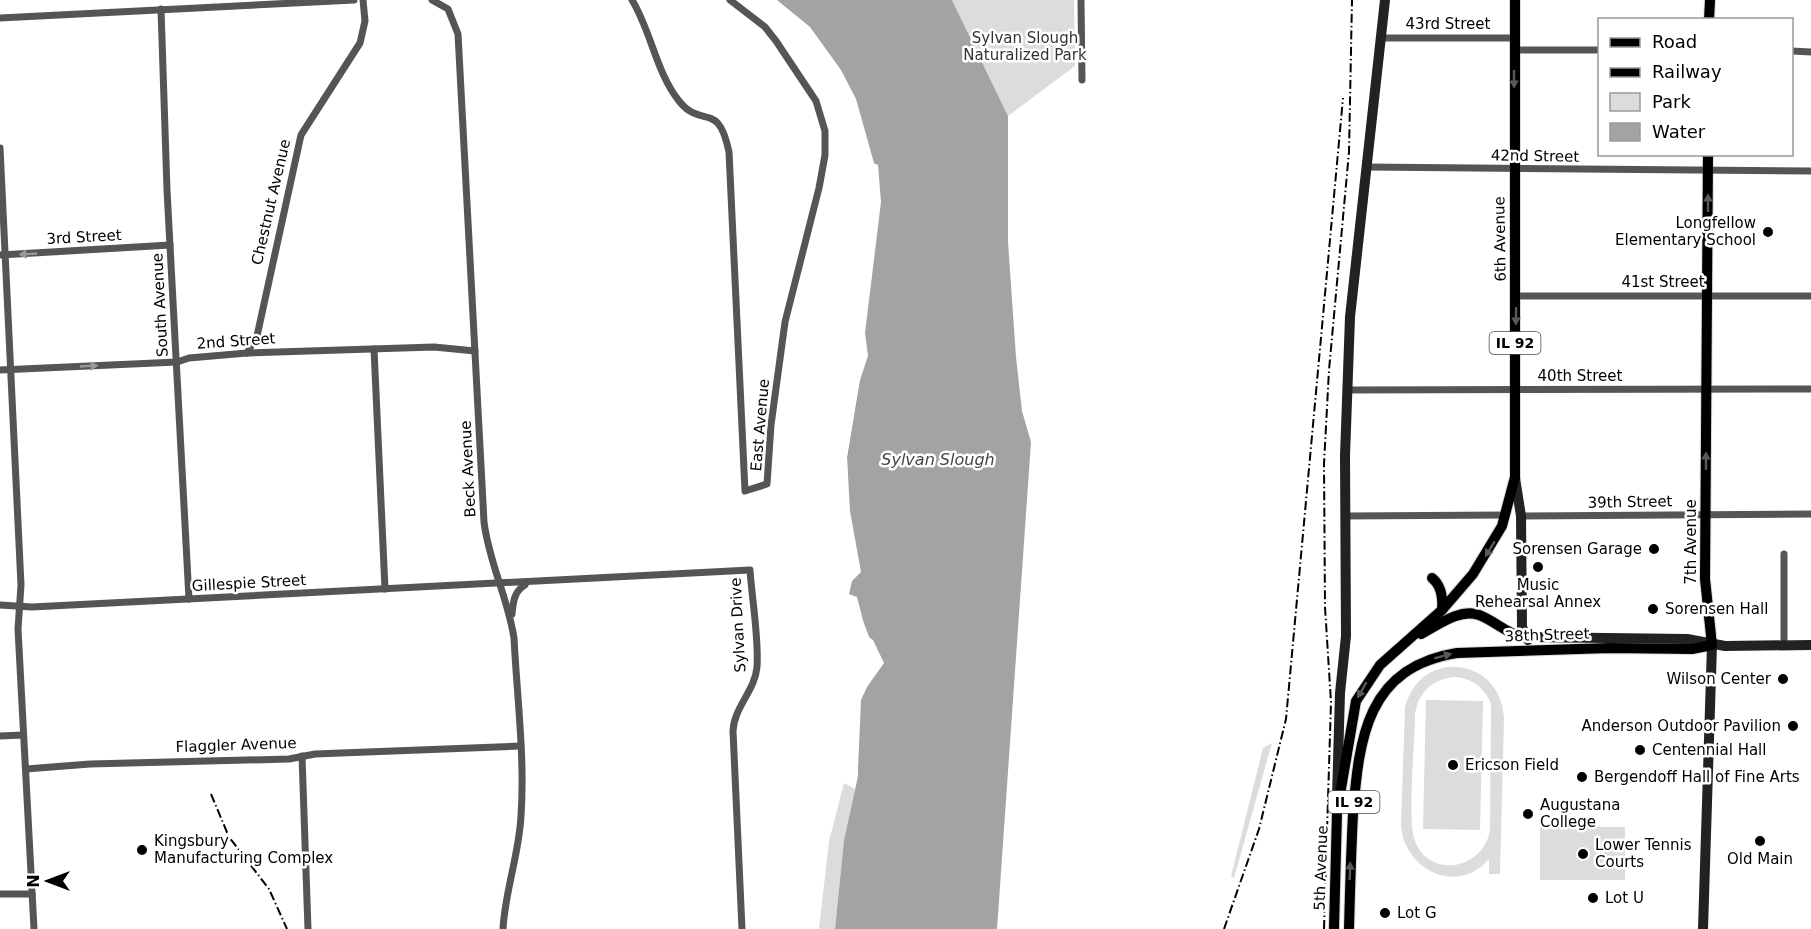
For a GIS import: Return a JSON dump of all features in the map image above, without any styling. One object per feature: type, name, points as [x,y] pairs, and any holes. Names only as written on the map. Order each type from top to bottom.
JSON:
[{"type":"main road","name":"6th Avenue","points":[[1400,646],[1443,610],[1489,552],[1506,515],[1515,477],[1515,0]]},
{"type":"main road","points":[[1709,18],[1710,0]]},
{"type":"main road","name":"7th Avenue","points":[[1708,156],[1705,579],[1712,645]]},
{"type":"main road","points":[[1432,578],[1438,583],[1441,591],[1443,610]]},
{"type":"main road","points":[[1400,646],[1462,614],[1479,615],[1503,630],[1524,637]]},
{"type":"main road","name":"38th Street","points":[[1393,684],[1416,666],[1442,655],[1470,652],[1610,648],[1692,649],[1712,645]]},
{"type":"main road","name":"5th Avenue","points":[[1334,929],[1337,812],[1356,701],[1380,665],[1400,646]]},
{"type":"main road","name":"5th Avenue","points":[[1349,929],[1352,839],[1360,745],[1375,706],[1393,684]]},
{"type":"street","points":[[0,18],[354,0]]},
{"type":"street","name":"Chestnut Avenue","points":[[247,353],[257,336],[301,135],[360,43],[365,21],[363,0]]},
{"type":"street","points":[[432,0],[445,3]]},
{"type":"street","name":"East Avenue","points":[[632,0],[675,95],[693,113],[712,117],[724,131],[729,152],[745,491],[767,483],[771,425],[785,322],[819,188],[825,143],[822,113],[797,72],[765,27],[730,0]]},
{"type":"street","points":[[1082,0],[1082,80]]},
{"type":"street","points":[[1337,812],[1340,693],[1346,636],[1345,516],[1352,293],[1386,0]]},
{"type":"street","name":"Beck Avenue","points":[[445,3],[458,34],[484,522],[489,552],[512,626],[520,746],[521,819],[506,897],[503,929]]},
{"type":"street","name":"South Avenue","points":[[161,9],[170,245],[189,599]]},
{"type":"street","name":"43rd Street","points":[[1382,38],[1515,38]]},
{"type":"street","points":[[1514,50],[1598,50]]},
{"type":"street","points":[[1793,51],[1811,51]]},
{"type":"street","points":[[0,148],[3,255],[21,585],[18,629],[34,929]]},
{"type":"street","name":"42nd Street","points":[[1366,167],[1811,171]]},
{"type":"street","name":"3rd Street","points":[[3,255],[170,245]]},
{"type":"street","name":"41st Street","points":[[1516,296],[1811,297]]},
{"type":"street","name":"2nd Street","points":[[0,370],[177,362],[189,358],[247,353],[434,347],[475,351]]},
{"type":"street","points":[[374,349],[385,589]]},
{"type":"street","name":"40th Street","points":[[1348,390],[1811,389]]},
{"type":"street","name":"6th Avenue","points":[[1515,477],[1521,516],[1524,637]]},
{"type":"street","name":"39th Street","points":[[1521,516],[1811,514]]},
{"type":"street","points":[[1345,516],[1506,515]]},
{"type":"street","points":[[1784,554],[1784,645]]},
{"type":"street","name":"Sylvan Drive","points":[[499,585],[750,570],[757,667],[753,685],[734,717],[732,731],[742,929]]},
{"type":"street","points":[[512,626],[514,598],[519,588],[529,584]]},
{"type":"street","name":"Gillespie Street","points":[[0,604],[20,606],[499,585]]},
{"type":"street","points":[[1524,637],[1534,646],[1548,651]]},
{"type":"street","name":"38th Street","points":[[1524,637],[1687,639],[1712,645],[1811,645]]},
{"type":"street","name":"7th Avenue","points":[[1703,929],[1712,645]]},
{"type":"street","points":[[0,736],[23,735]]},
{"type":"street","name":"Flaggler Avenue","points":[[26,769],[90,764],[289,759],[303,756],[520,746]]},
{"type":"street","points":[[303,756],[308,929]]},
{"type":"street","points":[[0,894],[32,894]]},
{"type":"green space","name":"Sylvan Slough Naturalized Park","points":[[952,0],[1074,0],[1075,66],[1008,116]]},
{"type":"green space","points":[[1459,667],[1479,674],[1494,687],[1499,696],[1504,718],[1500,874],[1489,874],[1489,859],[1476,870],[1462,876],[1434,873],[1412,855],[1404,841],[1401,825],[1405,707],[1411,692],[1420,680],[1439,669]],"holes":[[[1448,678],[1462,678],[1482,689],[1491,704],[1490,828],[1487,842],[1479,853],[1469,860],[1445,865],[1422,854],[1415,841],[1411,799],[1415,715],[1423,693],[1434,683]]]},
{"type":"green space","name":"Ericson Field","points":[[1426,700],[1483,701],[1480,830],[1423,829]]},
{"type":"green space","points":[[1272,743],[1234,878],[1231,876],[1263,748]]},
{"type":"green space","points":[[844,783],[855,789],[844,840],[835,929],[819,929],[829,841]]},
{"type":"green space","name":"Lower Tennis Courts","points":[[1540,827],[1625,827],[1625,880],[1540,880]]},
{"type":"water","name":"Sylvan Slough","points":[[777,0],[952,0],[1008,116],[1008,242],[1016,357],[1022,411],[1031,442],[997,929],[835,929],[844,840],[858,776],[857,718],[861,691],[879,662],[859,611],[849,594],[852,581],[859,570],[848,507],[847,457],[864,356],[862,318],[870,282],[874,223],[874,163],[856,99],[841,70],[810,27]]},
{"type":"pier","points":[[871,162],[878,165],[881,202],[865,333],[868,356],[859,383],[847,457],[850,511],[861,572],[849,581],[855,570],[845,507],[844,456],[861,355],[859,318],[867,281],[874,205]]},
{"type":"pier","points":[[846,593],[857,597],[867,636],[873,640],[884,663],[861,700],[858,769],[855,770],[854,718],[858,690],[876,661]]},
{"type":"railway","points":[[1324,929],[1331,702],[1325,607],[1324,464],[1329,370],[1349,152],[1352,0]]},
{"type":"railway","points":[[1224,929],[1259,829],[1286,719],[1343,98]]},
{"type":"railway","points":[[211,794],[229,837],[269,889],[287,929]]},
{"type":"place","name":"Longfellow Elementary School","points":[[1768,232]]},
{"type":"place","name":"Sorensen Garage","points":[[1654,549]]},
{"type":"place","name":"Music Rehearsal Annex","points":[[1538,567]]},
{"type":"place","name":"Sorensen Hall","points":[[1653,609]]},
{"type":"place","name":"Wilson Center","points":[[1783,679]]},
{"type":"place","name":"Anderson Outdoor Pavilion","points":[[1793,726]]},
{"type":"place","name":"Centennial Hall","points":[[1640,750]]},
{"type":"place","name":"Ericson Field","points":[[1453,765]]},
{"type":"place","name":"Bergendoff Hall of Fine Arts","points":[[1582,777]]},
{"type":"place","name":"Augustana College","points":[[1528,814]]},
{"type":"place","name":"Old Main","points":[[1760,841]]},
{"type":"place","name":"Kingsbury Manufacturing Complex","points":[[142,850]]},
{"type":"place","name":"Lower Tennis Courts","points":[[1583,854]]},
{"type":"place","name":"Lot U","points":[[1593,898]]},
{"type":"place","name":"Lot G","points":[[1385,913]]}]
